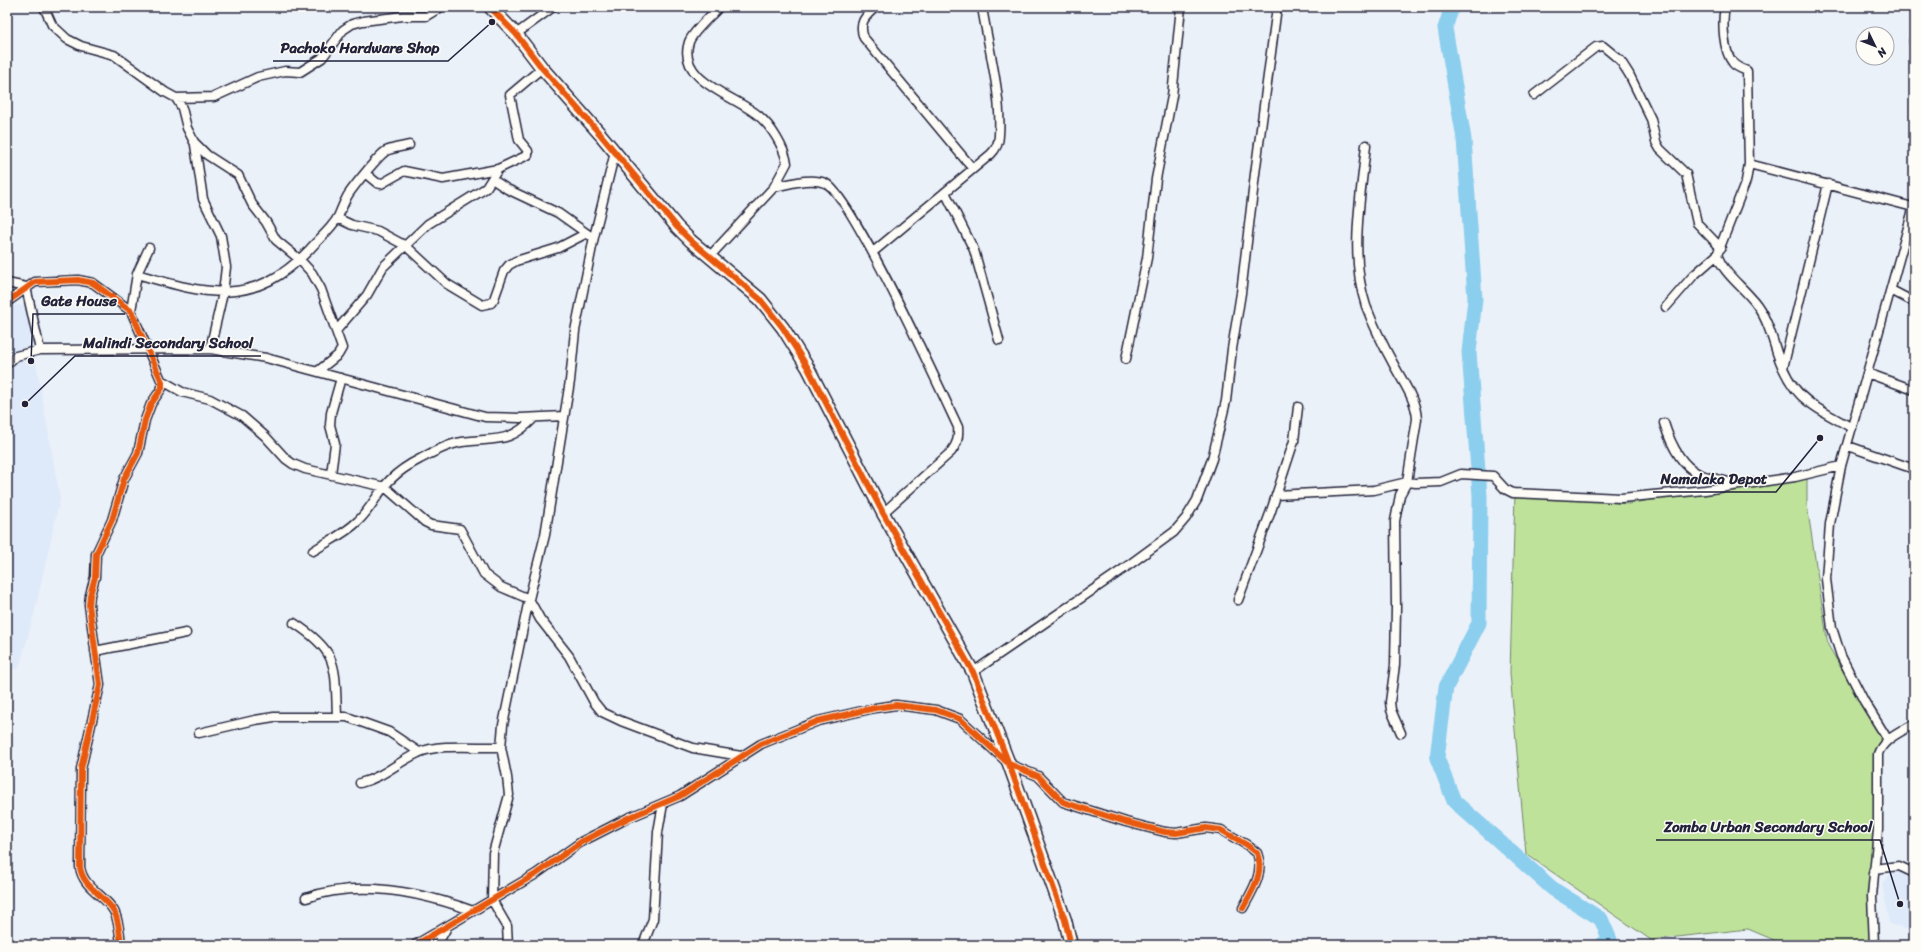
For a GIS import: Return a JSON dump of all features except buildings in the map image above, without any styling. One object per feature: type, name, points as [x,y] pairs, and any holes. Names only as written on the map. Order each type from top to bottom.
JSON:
[{"type":"street","points":[[44,7],[52,25],[67,39],[81,46],[114,55],[165,92],[176,98],[214,97],[258,77],[285,71],[300,72],[322,58],[342,30],[352,24],[389,17],[426,16],[440,7]]},
{"type":"street","points":[[490,7],[516,34],[542,68],[615,152],[677,227],[691,241],[760,299],[791,340],[808,368],[883,513],[973,672],[1009,764],[1065,920],[1071,945]]},
{"type":"street","points":[[516,34],[553,7]]},
{"type":"street","points":[[710,256],[774,186],[787,163],[782,149],[767,125],[752,110],[702,81],[696,75],[690,64],[688,50],[689,41],[719,7]]},
{"type":"street","points":[[876,7],[862,22],[861,30],[864,38],[973,169]]},
{"type":"street","points":[[873,252],[995,150],[1000,136],[996,90],[982,7]]},
{"type":"street","points":[[1126,359],[1147,258],[1156,179],[1172,96],[1181,7]]},
{"type":"street","points":[[973,672],[1122,570],[1174,532],[1186,518],[1197,500],[1212,458],[1226,401],[1277,7]]},
{"type":"street","points":[[1666,307],[1693,276],[1717,255],[1746,182],[1749,164],[1747,71],[1733,63],[1729,56],[1724,21],[1726,7]]},
{"type":"street","points":[[1534,95],[1596,47],[1603,46],[1611,52],[1620,60],[1629,74],[1647,110],[1656,142],[1660,149],[1686,174],[1697,223],[1721,248]]},
{"type":"street","points":[[366,174],[377,184],[381,184],[404,171],[443,179],[498,169],[526,157],[528,153],[519,140],[510,95],[542,68]]},
{"type":"street","points":[[176,98],[182,108],[186,128],[194,142],[207,155],[238,175],[252,204],[266,222],[276,240],[307,266],[317,281],[342,350],[318,371]]},
{"type":"street","points":[[194,142],[198,158],[203,199],[221,236],[226,267],[224,293],[210,349]]},
{"type":"street","points":[[137,274],[204,292],[224,293],[232,292],[269,280],[287,271],[299,260],[337,218],[348,195],[384,153],[409,145]]},
{"type":"street","points":[[1366,145],[1358,240],[1358,273],[1362,290],[1372,318],[1415,405],[1417,419],[1407,482],[1400,495],[1395,521],[1395,665],[1390,702],[1391,710],[1401,733]]},
{"type":"street","points":[[508,945],[504,920],[492,900],[493,853],[509,794],[501,747],[504,718],[529,599],[545,535],[564,416],[575,331],[594,237],[615,152]]},
{"type":"street","points":[[1749,164],[1914,207],[1848,446],[1841,466],[1828,538],[1826,579],[1829,612],[1841,656],[1864,701],[1888,740]]},
{"type":"street","points":[[336,331],[367,294],[380,271],[428,224],[481,191],[492,179],[498,169]]},
{"type":"street","points":[[492,179],[507,190],[558,213],[585,234],[594,237]]},
{"type":"street","points":[[774,186],[817,181],[830,185],[873,252],[942,392],[958,432],[957,442],[951,452],[883,513]]},
{"type":"street","points":[[1782,369],[1828,184]]},
{"type":"street","points":[[945,192],[974,250],[999,340]]},
{"type":"street","points":[[337,218],[352,225],[378,231],[406,246],[447,284],[478,303],[487,305],[494,299],[504,271],[509,265],[516,261],[558,248],[585,234]]},
{"type":"street","points":[[131,311],[137,274],[150,248]]},
{"type":"street","points":[[1717,255],[1723,270],[1757,304],[1764,316],[1782,369],[1793,387],[1804,399],[1852,428]]},
{"type":"street","points":[[7,302],[26,287],[35,282],[44,280],[78,280],[93,283],[131,311],[161,380],[162,388],[152,404],[145,420],[138,453],[124,479],[112,520],[96,554],[95,577],[90,595],[89,606],[100,685],[81,769],[80,867],[85,882],[114,911],[121,945]]},
{"type":"street","points":[[7,283],[26,287]]},
{"type":"street","points":[[26,287],[40,350]]},
{"type":"street","points":[[1891,290],[1914,302]]},
{"type":"street","points":[[7,364],[16,356],[40,350],[210,349],[266,358],[485,416],[534,418],[564,416]]},
{"type":"street","points":[[1867,373],[1914,390]]},
{"type":"street","points":[[331,474],[335,444],[330,425],[331,413],[341,378]]},
{"type":"street","points":[[161,380],[182,392],[210,399],[242,416],[293,464],[305,469],[384,487],[425,522],[460,529],[484,574],[501,586],[529,599],[540,619],[569,656],[594,702],[602,712],[621,721],[693,748],[741,756]]},
{"type":"street","points":[[1238,600],[1294,441],[1298,408]]},
{"type":"street","points":[[313,551],[332,540],[358,521],[371,508],[384,487],[397,474],[419,459],[431,453],[463,442],[498,440],[519,432],[534,418]]},
{"type":"street","points":[[1664,424],[1673,447],[1694,471],[1700,475],[1718,478],[1738,485]]},
{"type":"street","points":[[1848,446],[1914,469]]},
{"type":"street","points":[[1276,494],[1374,490],[1407,482],[1441,482],[1461,474],[1493,476],[1505,489],[1513,493],[1621,498],[1795,477],[1841,466]]},
{"type":"street","points":[[294,622],[323,646],[334,666],[337,716]]},
{"type":"street","points":[[95,651],[186,633]]},
{"type":"street","points":[[415,945],[447,928],[536,874],[581,842],[628,818],[663,804],[695,787],[741,756],[768,741],[818,721],[875,708],[905,705],[936,710],[960,718],[1009,764],[1038,776],[1063,802],[1126,822],[1165,832],[1176,833],[1214,828],[1221,830],[1247,844],[1257,853],[1260,865],[1256,882],[1242,908]]},
{"type":"street","points":[[199,732],[264,718],[337,716],[357,719],[389,732],[419,752]]},
{"type":"street","points":[[1874,945],[1872,896],[1878,830],[1878,758],[1880,750],[1888,740],[1914,724]]},
{"type":"street","points":[[360,783],[382,776],[419,752],[443,748],[501,747]]},
{"type":"street","points":[[643,945],[653,919],[658,832],[663,804]]},
{"type":"street","points":[[1874,869],[1899,866],[1914,872]]},
{"type":"street","points":[[306,898],[336,890],[388,891],[429,897],[473,911]]},
{"type":"street","points":[[436,945],[447,928]]},
{"type":"shaded area","points":[[15,305],[26,306],[60,499],[34,614],[19,668],[7,670],[7,310]]},
{"type":"shaded area","points":[[1894,869],[1914,877],[1914,932],[1890,924],[1882,885]]},
{"type":"green space","points":[[1807,471],[1807,505],[1828,645],[1880,736],[1873,945],[1786,945],[1748,929],[1651,940],[1526,854],[1510,673],[1515,493],[1628,504]]},
{"type":"waterway","points":[[1452,7],[1445,28],[1464,139],[1475,299],[1469,352],[1480,496],[1479,623],[1446,687],[1437,758],[1454,801],[1553,889],[1601,919],[1610,940],[1601,945]]},
{"type":"cycle path","points":[[490,7],[516,34],[542,68],[600,134],[677,227],[691,241],[760,299],[783,328],[808,368],[883,513],[973,672],[1009,764],[1065,920],[1071,945]]},
{"type":"cycle path","points":[[7,302],[35,282],[78,280],[93,283],[131,311],[162,382],[162,388],[151,404],[145,420],[138,453],[124,479],[112,520],[96,554],[95,577],[89,605],[100,685],[81,769],[80,867],[89,886],[105,900],[114,911],[120,932],[121,945]]},
{"type":"cycle path","points":[[415,945],[536,874],[581,842],[628,818],[680,796],[761,744],[818,721],[875,708],[896,705],[936,710],[960,719],[1009,764],[1038,776],[1063,802],[1126,822],[1165,832],[1176,833],[1206,828],[1221,830],[1247,845],[1257,853],[1259,868],[1256,882],[1243,908]]},
{"type":"place","name":"Pachoko Hardware Shop","points":[[492,22]]},
{"type":"place","name":"Gate House","points":[[31,361]]},
{"type":"place","name":"Malindi Secondary School","points":[[25,404]]},
{"type":"place","name":"Namalaka Depot","points":[[1820,438]]},
{"type":"place","name":"Zomba Urban Secondary School","points":[[1900,904]]}]
